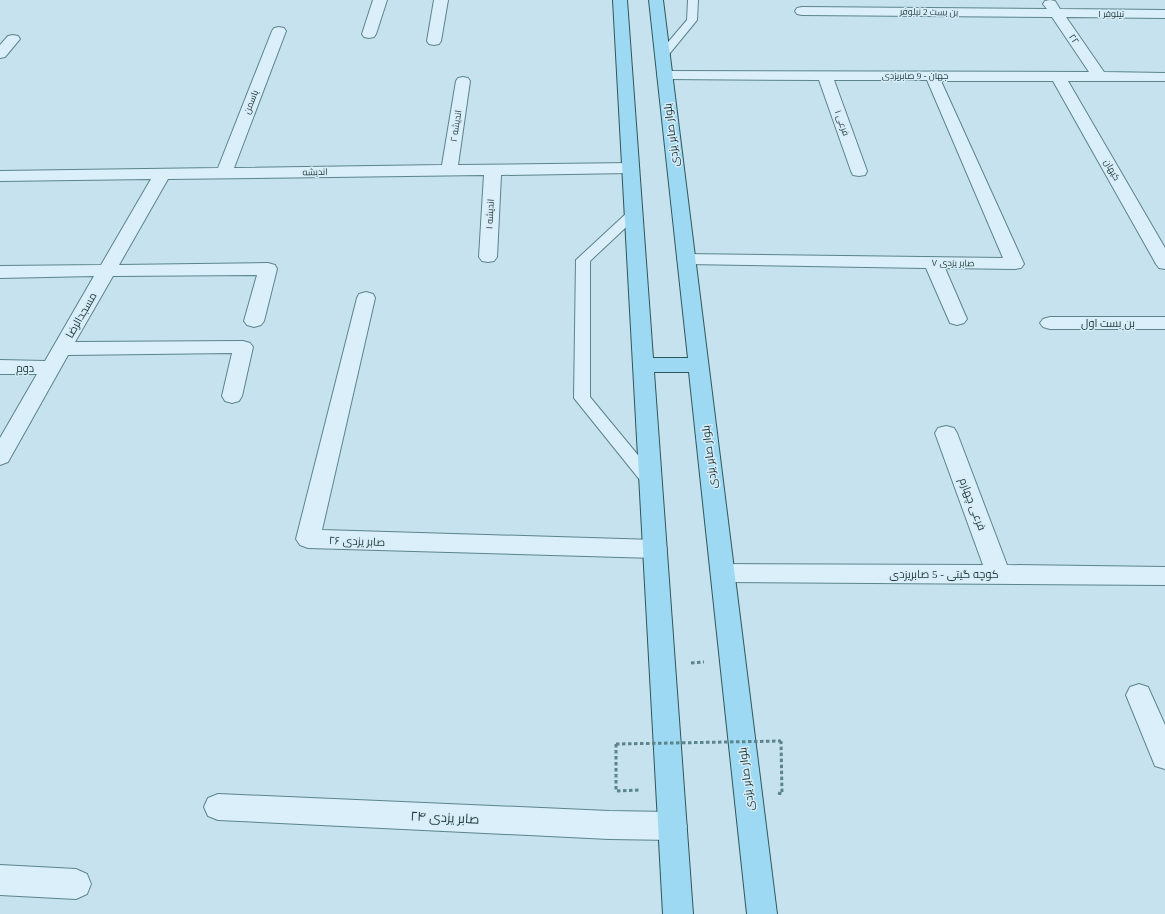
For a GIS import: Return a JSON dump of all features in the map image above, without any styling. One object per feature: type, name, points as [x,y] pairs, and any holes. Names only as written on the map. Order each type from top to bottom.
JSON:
[{"type":"main road","points":[[620,0],[678,914]]},
{"type":"main road","name":"بلوار صابر یزدی","points":[[656,0],[762,914]]},
{"type":"main road","points":[[643,365],[698,365]]},
{"type":"street","points":[[370,34],[380,0]]},
{"type":"street","points":[[434,41],[441,0]]},
{"type":"street","name":"۲۲","points":[[1048,0],[1100,77]]},
{"type":"street","name":"بن بست 2 نیلوفر","points":[[802,11],[1057,14]]},
{"type":"street","name":"نیلوفر ۱","points":[[1057,14],[1165,14]]},
{"type":"street","name":"یاسمن","points":[[224,173],[279,31]]},
{"type":"street","points":[[0,54],[13,39]]},
{"type":"street","name":"جهان - 9 صابریزدی","points":[[663,65],[825,76],[1165,77]]},
{"type":"street","name":"فرعی ۱","points":[[825,76],[859,171]]},
{"type":"street","name":"صابر یزدی ۷","points":[[686,259],[1014,264],[932,76]]},
{"type":"street","name":"کیهان","points":[[1058,77],[1165,264]]},
{"type":"street","name":"اندیشه ۲","points":[[449,170],[463,81]]},
{"type":"street","name":"اندیشه","points":[[0,176],[631,168]]},
{"type":"street","name":"اندیشه ۱","points":[[488,257],[493,170]]},
{"type":"street","name":"مسجدالرضا","points":[[0,457],[162,174]]},
{"type":"street","points":[[933,262],[957,318]]},
{"type":"street","points":[[0,272],[268,269],[254,321]]},
{"type":"street","name":"صابر یزدی ۲۶","points":[[366,298],[308,540],[655,549]]},
{"type":"street","name":"بن بست اول","points":[[1050,323],[1165,323]]},
{"type":"street","points":[[61,349],[243,347],[232,396]]},
{"type":"street","name":"دوم","points":[[0,367],[51,368]]},
{"type":"street","name":"فرعی چهارم","points":[[946,433],[999,575]]},
{"type":"street","name":"کوچه گیتی - 5 صابریزدی","points":[[723,573],[1165,576]]},
{"type":"street","points":[[1139,696],[1165,757]]},
{"type":"street","name":"صابر یزدی ۲۴","points":[[218,807],[609,825],[672,826]]},
{"type":"street","points":[[0,880],[76,884]]},
{"type":"lane","points":[[663,65],[692,20],[692,0]]},
{"type":"lane","points":[[634,213],[583,260],[582,398],[650,481]]},
{"type":"path","points":[[662,664],[733,661]]},
{"type":"path","points":[[616,791],[616,744],[781,741],[782,794]]}]
